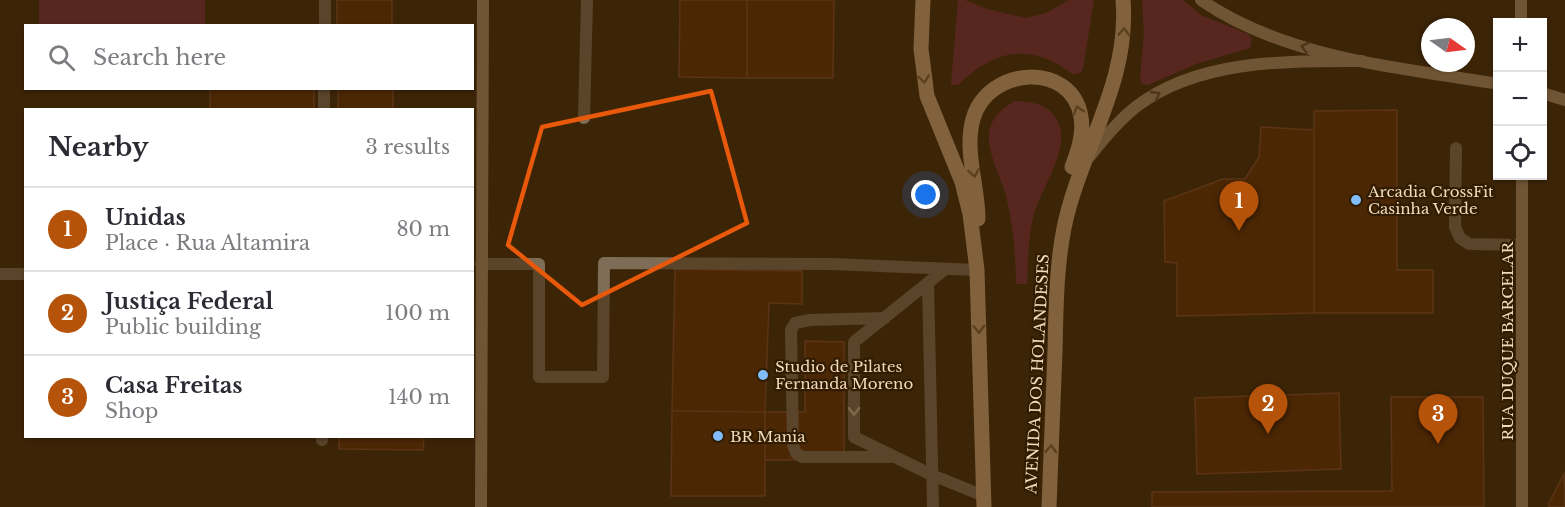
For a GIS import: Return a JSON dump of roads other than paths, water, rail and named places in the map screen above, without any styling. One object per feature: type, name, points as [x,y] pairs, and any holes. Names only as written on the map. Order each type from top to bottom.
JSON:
[{"type":"main road","points":[[923,0],[921,49],[927,96],[966,198],[977,270]]},
{"type":"main road","name":"AVENIDA DOS HOLANDESES","points":[[1049,507],[1057,291],[1065,227],[1084,164],[1118,69],[1124,31],[1123,0]]},
{"type":"main road","points":[[984,502],[977,270],[978,207],[970,142],[974,115],[985,96],[998,85],[1022,76],[1052,81],[1075,99],[1082,117],[1078,153],[1059,211],[1056,243],[1057,291]]},
{"type":"street","points":[[325,0],[325,24]]},
{"type":"street","points":[[481,507],[477,320],[483,0]]},
{"type":"street","points":[[584,118],[587,0]]},
{"type":"street","points":[[917,0],[921,49]]},
{"type":"street","points":[[1201,0],[1241,24],[1300,46],[1362,61],[1493,83]]},
{"type":"street","points":[[1521,0],[1521,18]]},
{"type":"street","points":[[1084,164],[1124,117],[1153,95],[1171,86],[1222,71],[1254,65],[1285,62],[1362,61]]},
{"type":"street","points":[[324,90],[324,108]]},
{"type":"street","points":[[1547,95],[1565,100]]},
{"type":"street","points":[[1456,148],[1455,227],[1460,238],[1469,244],[1522,245]]},
{"type":"street","name":"RUA DUQUE BARCELAR","points":[[1521,180],[1522,507]]},
{"type":"street","points":[[478,271],[539,264],[539,377],[603,377],[604,263],[832,264],[977,270]]},
{"type":"street","points":[[944,270],[854,342],[854,437],[984,502]]},
{"type":"street","points":[[0,274],[24,274]]},
{"type":"street","points":[[928,284],[933,507]]},
{"type":"street","points":[[885,318],[810,320],[795,323],[791,330],[793,445],[796,453],[802,457],[895,457]]},
{"type":"place","name":"Arcadia CrossFit Casinha Verde","points":[[1356,200]]},
{"type":"place","name":"Unidas","points":[[1239,231]]},
{"type":"place","name":"Studio de Pilates Fernanda Moreno","points":[[763,375]]},
{"type":"place","name":"Justiça Federal","points":[[1268,434]]},
{"type":"place","name":"BR Mania","points":[[718,436]]},
{"type":"place","name":"Casa Freitas","points":[[1438,444]]}]
